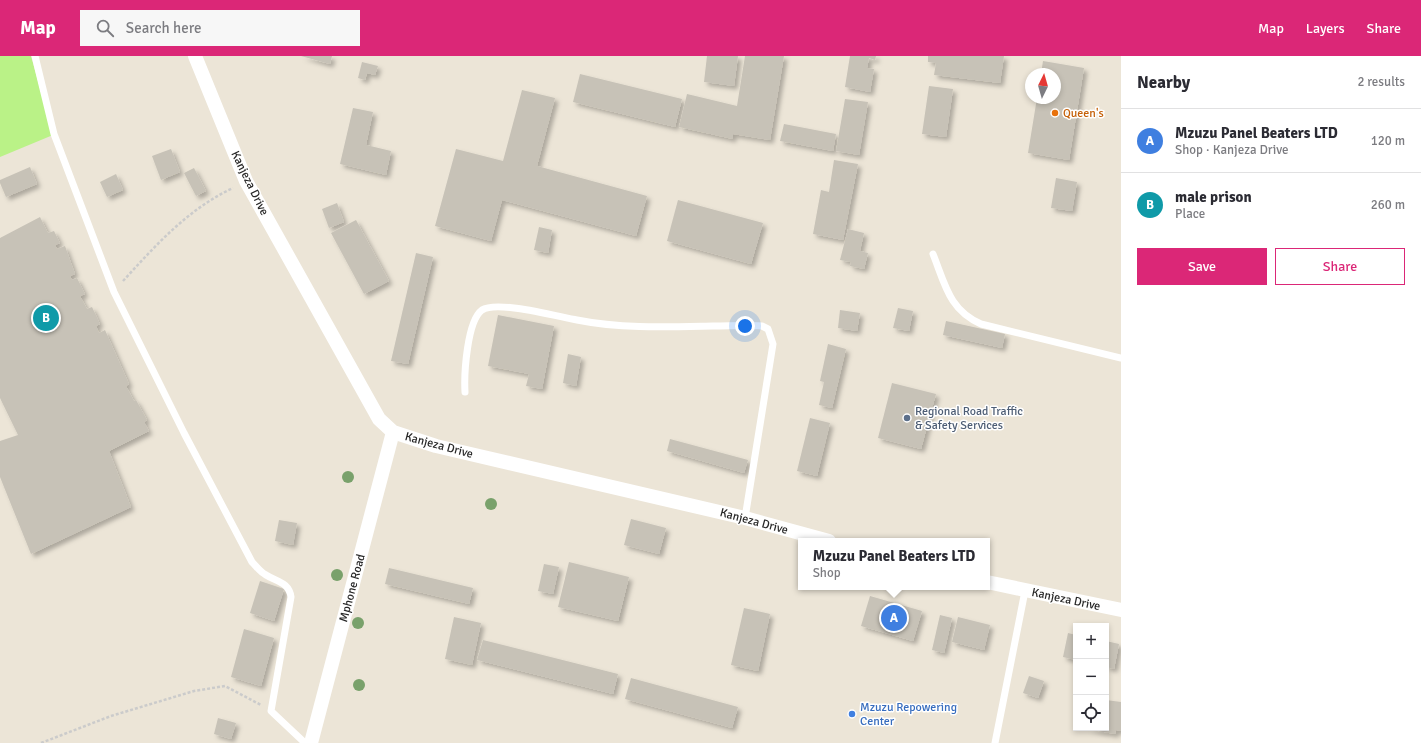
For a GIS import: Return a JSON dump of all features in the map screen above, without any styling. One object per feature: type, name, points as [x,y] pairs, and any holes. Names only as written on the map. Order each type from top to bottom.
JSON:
[{"type":"street","name":"Kanjeza Drive","points":[[196,56],[246,182],[379,419],[393,432],[436,446],[745,518],[818,538]]},
{"type":"street","name":"Mphone Road","points":[[311,743],[393,432]]},
{"type":"street","name":"Kanjeza Drive","points":[[990,583],[1121,610]]},
{"type":"lane","points":[[35,56],[54,134],[114,292],[184,433],[252,562],[259,570],[285,584],[290,590],[291,597],[271,711],[306,743]]},
{"type":"lane","points":[[933,254],[953,301],[963,314],[972,320],[989,326],[1121,358]]},
{"type":"lane","points":[[465,392],[465,363],[470,332],[477,316],[482,310],[487,308],[493,307],[529,310],[578,320],[611,325],[641,327],[762,326],[768,329],[772,344],[745,518]]},
{"type":"lane","points":[[995,743],[1025,591]]},
{"type":"path","points":[[114,292],[153,248],[177,224],[221,194],[246,182]]},
{"type":"path","points":[[41,743],[111,716],[162,700],[194,691],[225,686],[271,711]]},
{"type":"green space","points":[[0,56],[31,56],[53,135],[0,157]]},
{"type":"building","points":[[301,56],[332,56],[330,64]]},
{"type":"building","points":[[707,56],[738,56],[734,86],[704,82]]},
{"type":"building","points":[[745,56],[784,56],[770,140],[733,134],[733,139],[679,127],[687,94],[737,106]]},
{"type":"building","points":[[850,56],[876,56],[875,60],[869,58],[867,68],[874,69],[870,92],[845,87]]},
{"type":"building","points":[[928,56],[1004,56],[1000,83],[934,75],[936,63],[928,62]]},
{"type":"building","points":[[1043,61],[1084,68],[1069,160],[1028,153],[1036,104],[1061,104],[1061,68],[1042,68]]},
{"type":"building","points":[[362,62],[378,66],[375,75],[367,73],[365,80],[358,78]]},
{"type":"building","points":[[580,74],[682,99],[675,127],[573,102]]},
{"type":"building","points":[[929,86],[953,89],[946,137],[922,134]]},
{"type":"building","points":[[522,90],[555,98],[537,166],[647,196],[636,236],[502,200],[491,241],[435,226],[456,149],[503,161]]},
{"type":"building","points":[[845,99],[868,102],[859,155],[836,151]]},
{"type":"building","points":[[353,108],[373,112],[366,145],[391,151],[386,175],[340,164]]},
{"type":"building","points":[[784,124],[836,134],[833,151],[780,141]]},
{"type":"building","points":[[171,149],[180,172],[161,180],[152,156]]},
{"type":"building","points":[[834,160],[858,164],[843,240],[813,234],[821,190],[829,192]]},
{"type":"building","points":[[30,167],[37,184],[6,197],[0,180]]},
{"type":"building","points":[[194,168],[206,191],[196,196],[184,173]]},
{"type":"building","points":[[116,174],[123,190],[107,197],[100,182]]},
{"type":"building","points":[[1056,178],[1077,182],[1072,211],[1051,208]]},
{"type":"building","points":[[678,200],[763,223],[751,264],[667,241]]},
{"type":"building","points":[[337,203],[344,222],[329,228],[322,209]]},
{"type":"building","points":[[40,217],[48,233],[54,231],[60,243],[55,245],[57,249],[65,246],[75,274],[70,276],[72,280],[77,278],[85,294],[80,296],[87,309],[92,307],[100,324],[96,326],[99,333],[105,330],[129,384],[126,386],[147,420],[144,422],[149,431],[109,451],[131,507],[31,554],[0,477],[0,441],[18,435],[0,398],[0,238]]},
{"type":"building","points":[[356,220],[389,281],[364,294],[331,233]]},
{"type":"building","points":[[539,227],[552,230],[548,253],[534,250]]},
{"type":"building","points":[[848,229],[864,233],[860,251],[868,253],[864,269],[850,266],[851,262],[840,260]]},
{"type":"building","points":[[416,253],[433,257],[408,364],[391,361]]},
{"type":"building","points":[[898,308],[913,311],[909,331],[893,328]]},
{"type":"building","points":[[840,310],[860,313],[857,331],[838,328]]},
{"type":"building","points":[[498,315],[554,326],[542,389],[526,386],[529,374],[488,366]]},
{"type":"building","points":[[946,321],[1005,334],[1002,348],[943,335]]},
{"type":"building","points":[[828,344],[846,349],[832,408],[819,405],[824,382],[820,381]]},
{"type":"building","points":[[568,354],[581,357],[576,386],[563,383]]},
{"type":"building","points":[[892,383],[936,394],[921,449],[878,438]]},
{"type":"building","points":[[810,418],[830,423],[817,476],[797,471]]},
{"type":"building","points":[[670,439],[748,460],[744,473],[667,451]]},
{"type":"building","points":[[631,519],[666,528],[659,554],[624,545]]},
{"type":"building","points":[[279,520],[297,523],[293,545],[275,541]]},
{"type":"building","points":[[569,562],[629,577],[618,621],[558,607]]},
{"type":"building","points":[[544,564],[559,567],[553,594],[538,591]]},
{"type":"building","points":[[389,568],[473,588],[469,604],[385,584]]},
{"type":"building","points":[[260,581],[284,589],[274,621],[250,613]]},
{"type":"building","points":[[870,596],[922,611],[913,641],[861,626]]},
{"type":"building","points":[[744,608],[770,614],[758,671],[731,665]]},
{"type":"building","points":[[940,615],[952,618],[944,653],[932,650]]},
{"type":"building","points":[[454,617],[481,623],[472,665],[445,659]]},
{"type":"building","points":[[958,617],[990,625],[984,650],[952,642]]},
{"type":"building","points":[[244,629],[274,638],[261,686],[231,677]]},
{"type":"building","points":[[1068,633],[1073,634],[1073,659],[1063,657]]},
{"type":"building","points":[[483,640],[618,674],[613,694],[477,660]]},
{"type":"building","points":[[1109,642],[1119,644],[1114,669],[1109,668]]},
{"type":"building","points":[[1029,676],[1044,681],[1038,698],[1023,693]]},
{"type":"building","points":[[631,678],[738,707],[732,728],[625,699]]},
{"type":"building","points":[[1109,700],[1121,702],[1121,731],[1116,730],[1115,734],[1098,731],[1109,731]]},
{"type":"building","points":[[218,718],[236,723],[231,739],[214,734]]},
{"type":"place","name":"Queen's","points":[[1055,113]]},
{"type":"place","name":"male prison","points":[[46,318]]},
{"type":"place","name":"Regional Road Traffic & Safety Services","points":[[907,418]]},
{"type":"place","name":"Mzuzu Panel Beaters LTD","points":[[894,618]]},
{"type":"place","name":"Mzuzu Repowering Center","points":[[852,714]]}]
